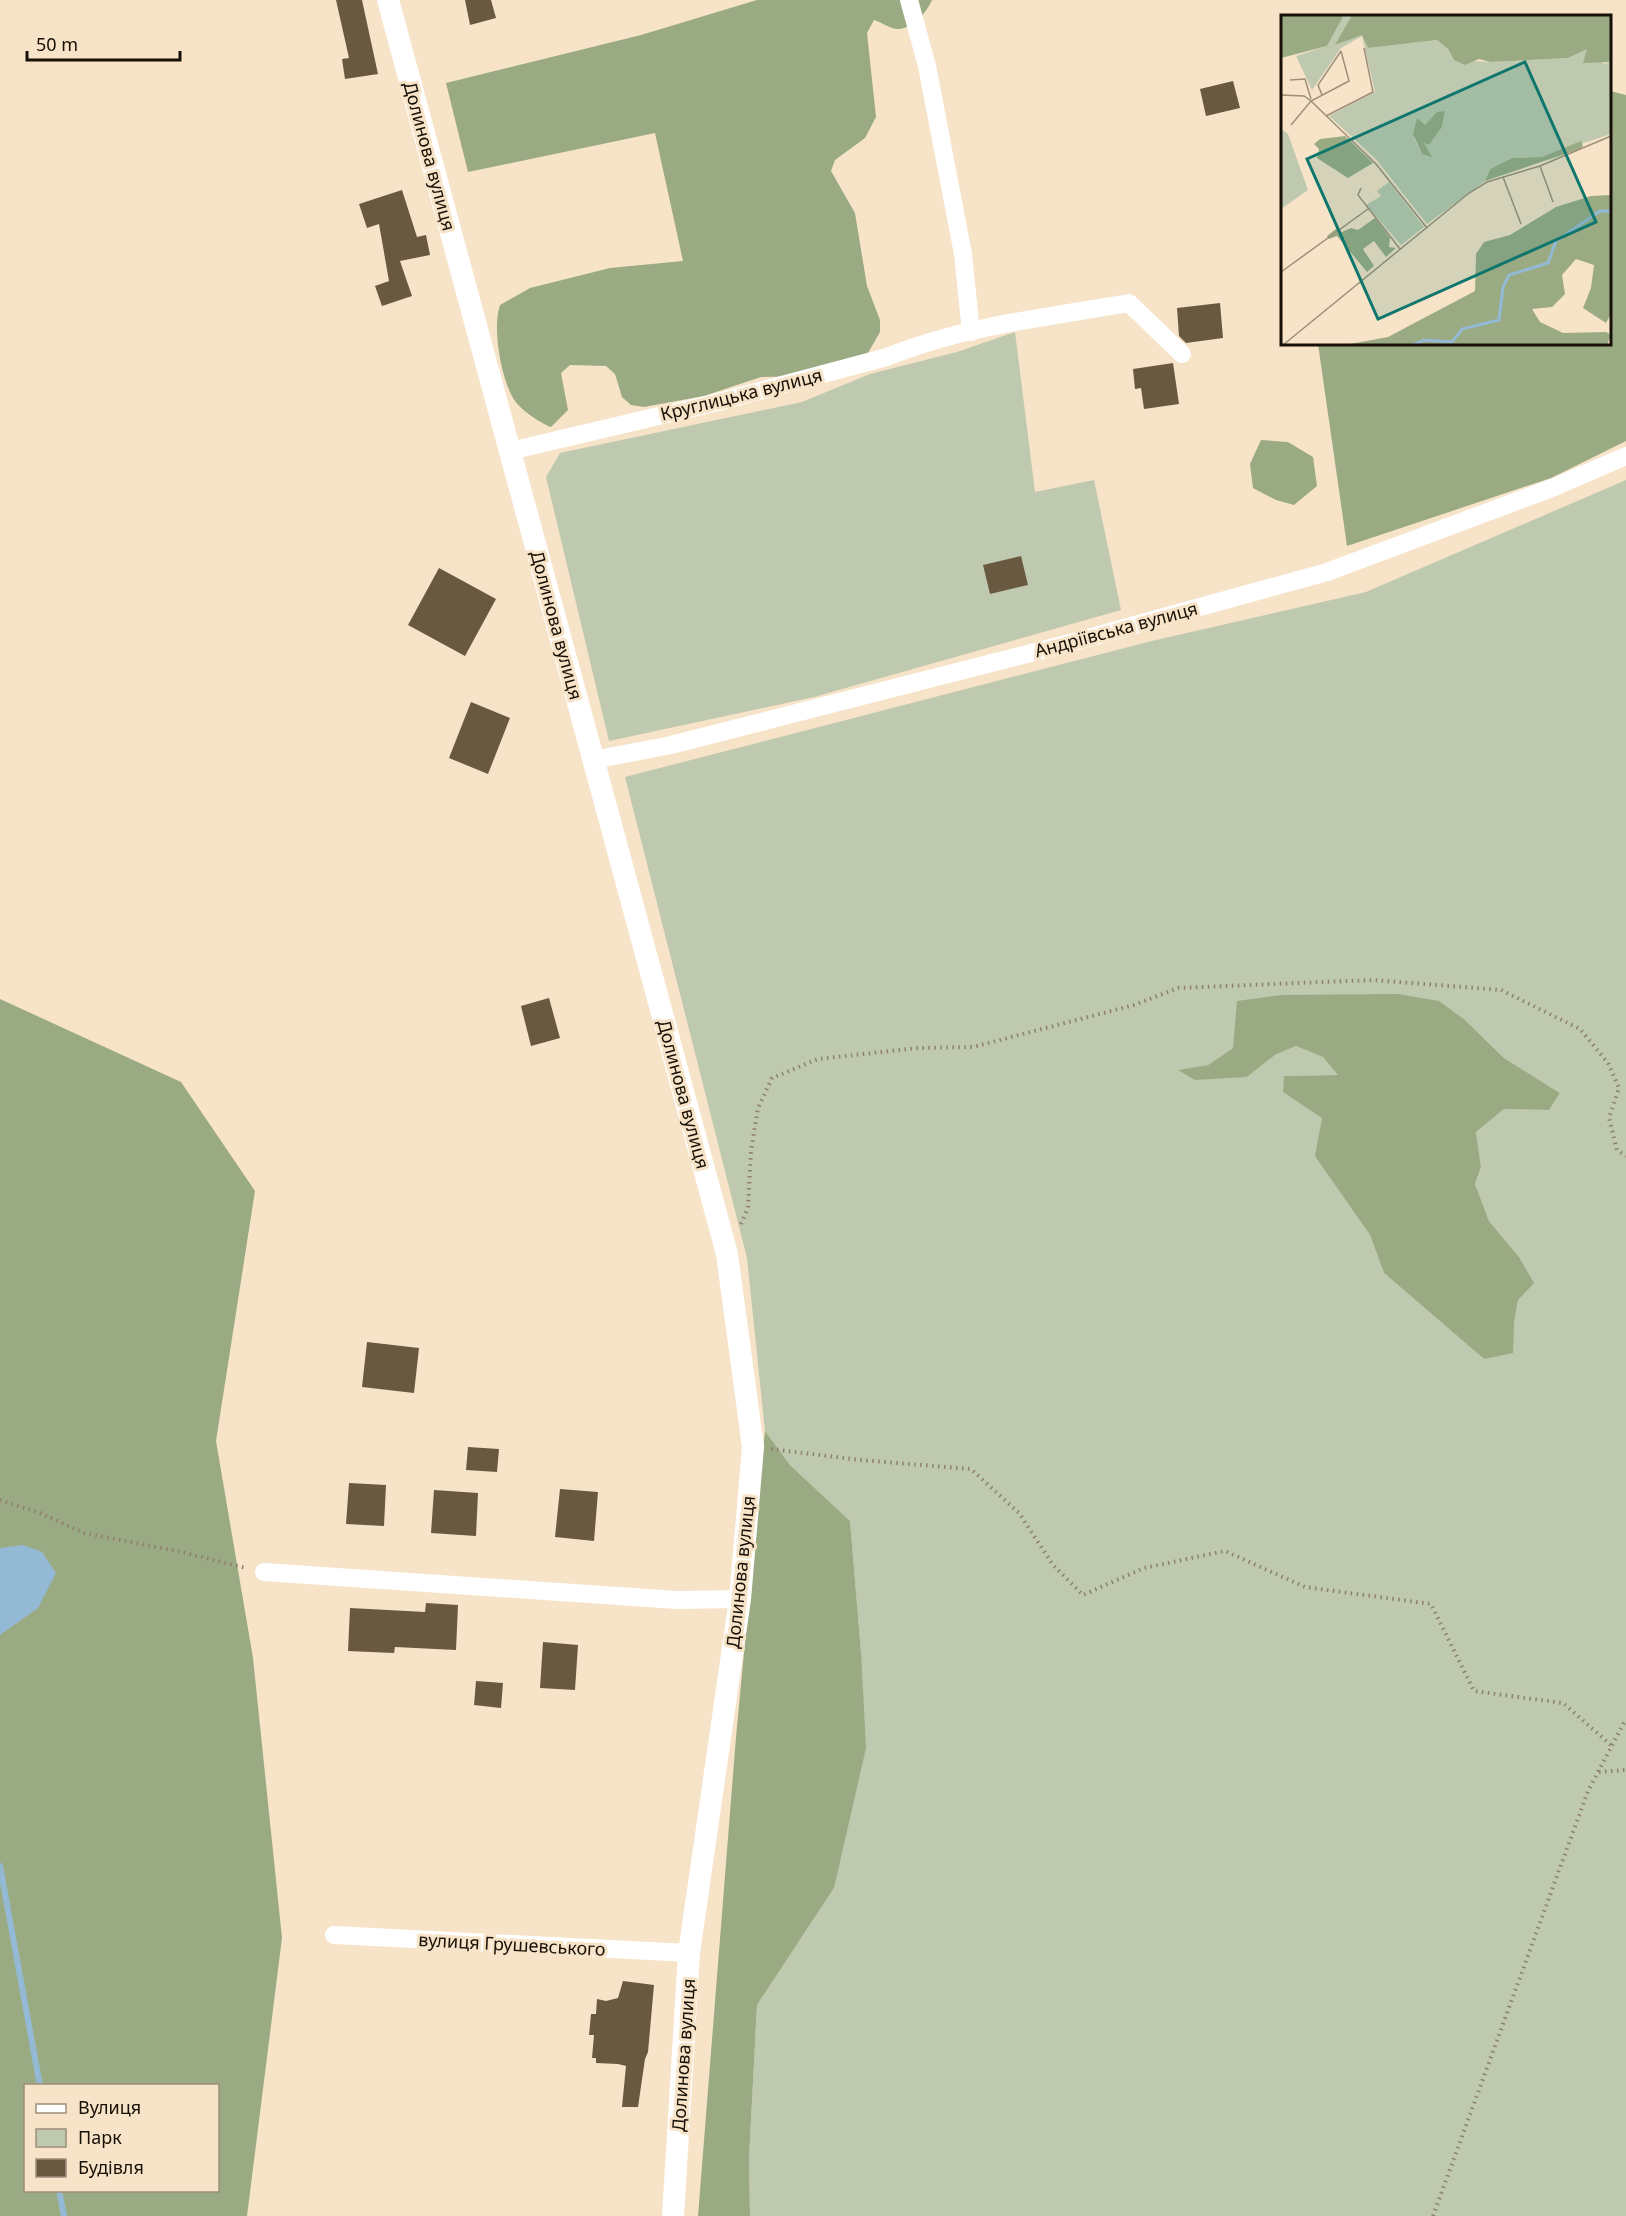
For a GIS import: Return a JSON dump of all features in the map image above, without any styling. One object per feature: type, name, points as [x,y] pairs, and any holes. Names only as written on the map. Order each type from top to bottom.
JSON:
[{"type":"street","name":"Долинова вулиця","points":[[388,0],[727,1254],[753,1447],[740,1599],[689,1953],[673,2216]]},
{"type":"street","points":[[909,0],[927,66],[963,254],[971,332]]},
{"type":"street","name":"Круглицька вулиця","points":[[510,451],[714,402],[887,357],[912,347],[971,332],[1129,303],[1182,354]]},
{"type":"street","name":"Андріївська вулиця","points":[[593,760],[671,745],[1066,644],[1327,572],[1552,488],[1626,456]]},
{"type":"street","points":[[264,1572],[677,1600],[740,1599]]},
{"type":"street","name":"вулиця Грушевського","points":[[334,1935],[689,1953]]},
{"type":"path","points":[[727,1254],[748,1209],[751,1151],[758,1108],[772,1078],[818,1059],[918,1048],[973,1047],[1134,1005],[1178,988],[1373,980],[1501,990],[1580,1029],[1608,1063],[1619,1088],[1609,1118],[1617,1150],[1626,1156]]},
{"type":"path","points":[[753,1447],[860,1460],[971,1469],[1019,1513],[1053,1565],[1083,1595],[1144,1568],[1225,1551],[1305,1587],[1431,1604],[1474,1691],[1563,1703],[1612,1746]]},
{"type":"path","points":[[0,1500],[40,1513],[84,1533],[182,1552],[264,1572]]},
{"type":"path","points":[[1433,2216],[1588,1791],[1626,1719]]},
{"type":"path","points":[[1598,1772],[1626,1770]]},
{"type":"green space","points":[[757,0],[932,0],[927,10],[918,19],[903,29],[874,20],[867,33],[876,117],[865,138],[835,160],[831,171],[855,213],[867,286],[880,320],[880,332],[868,353],[810,376],[761,377],[704,396],[644,407],[631,405],[622,397],[615,374],[606,366],[570,365],[561,373],[568,410],[551,427],[546,425],[520,407],[509,389],[497,339],[500,305],[530,288],[610,268],[683,261],[655,133],[468,172],[446,83],[641,35]]},
{"type":"green space","points":[[1611,91],[1626,95],[1626,441],[1551,478],[1347,546],[1318,345],[1611,345]]},
{"type":"green space","points":[[1015,332],[1035,492],[1094,480],[1121,610],[814,697],[609,741],[546,477],[560,453],[802,402],[870,374],[957,352]]},
{"type":"green space","points":[[1261,440],[1288,442],[1313,457],[1317,486],[1294,505],[1276,500],[1253,488],[1250,464]]},
{"type":"green space","points":[[1626,480],[1626,2216],[750,2216],[749,2158],[757,2005],[834,1888],[861,1652],[850,1521],[790,1465],[765,1431],[747,1258],[625,777],[1152,641],[1366,592]],"holes":[[[1465,1020],[1504,1058],[1560,1093],[1549,1110],[1504,1109],[1476,1132],[1481,1167],[1475,1184],[1489,1221],[1519,1257],[1518,1300],[1514,1324],[1484,1359],[1384,1273],[1370,1235],[1316,1156],[1322,1118],[1285,1076],[1339,1075],[1323,1057],[1296,1046],[1275,1055],[1247,1077],[1180,1070],[1208,1065],[1233,1048]]]},
{"type":"green space","points":[[1398,994],[1439,1001],[1465,1020],[1504,1058],[1560,1093],[1549,1110],[1504,1109],[1476,1132],[1481,1167],[1475,1184],[1489,1221],[1519,1257],[1534,1283],[1518,1300],[1513,1353],[1484,1359],[1384,1273],[1370,1235],[1315,1156],[1322,1118],[1283,1092],[1284,1076],[1338,1075],[1323,1057],[1296,1046],[1275,1055],[1247,1077],[1195,1080],[1178,1070],[1208,1065],[1233,1048],[1237,1001],[1282,995]]},
{"type":"green space","points":[[0,999],[181,1082],[255,1191],[216,1441],[253,1658],[282,1938],[247,2216],[0,2216]]},
{"type":"green space","points":[[765,1431],[790,1465],[850,1521],[866,1748],[834,1888],[757,2005],[749,2158],[750,2216],[698,2216],[736,1737]]},
{"type":"water","points":[[23,1545],[42,1552],[56,1573],[38,1608],[0,1635],[0,1548]]},
{"type":"building","points":[[336,0],[362,0],[378,74],[345,79],[342,59],[349,58]]},
{"type":"building","points":[[465,0],[491,0],[496,18],[470,25]]},
{"type":"building","points":[[1233,81],[1240,108],[1206,116],[1200,89]]},
{"type":"building","points":[[402,190],[417,237],[426,235],[430,255],[400,261],[412,296],[382,306],[375,286],[389,281],[379,224],[367,228],[359,204]]},
{"type":"building","points":[[1220,303],[1223,338],[1186,343],[1179,336],[1177,308]]},
{"type":"building","points":[[1173,363],[1179,404],[1144,409],[1141,388],[1135,389],[1133,369]]},
{"type":"building","points":[[1021,556],[1028,585],[990,594],[983,565]]},
{"type":"building","points":[[439,568],[496,599],[465,656],[408,625]]},
{"type":"building","points":[[471,702],[510,718],[488,774],[449,758]]},
{"type":"building","points":[[549,998],[560,1038],[531,1046],[521,1006]]},
{"type":"building","points":[[367,1342],[419,1348],[414,1393],[362,1387]]},
{"type":"building","points":[[468,1447],[499,1449],[497,1472],[466,1470]]},
{"type":"building","points":[[349,1483],[386,1485],[384,1526],[346,1524]]},
{"type":"building","points":[[560,1489],[598,1492],[594,1541],[555,1537]]},
{"type":"building","points":[[434,1490],[478,1493],[476,1536],[431,1533]]},
{"type":"building","points":[[426,1603],[458,1605],[456,1650],[395,1647],[394,1653],[348,1651],[350,1608],[425,1612]]},
{"type":"building","points":[[543,1642],[578,1645],[575,1690],[540,1688]]},
{"type":"building","points":[[476,1681],[503,1683],[501,1708],[474,1705]]},
{"type":"building","points":[[623,1981],[654,1985],[648,2052],[638,2107],[622,2107],[626,2066],[596,2063],[596,2058],[592,2058],[594,2035],[589,2035],[591,2014],[596,2014],[597,1999],[606,2001],[618,1998]]},
{"type":"waterway","points":[[0,1866],[40,2084]]},
{"type":"waterway","points":[[59,2192],[64,2216]]}]
